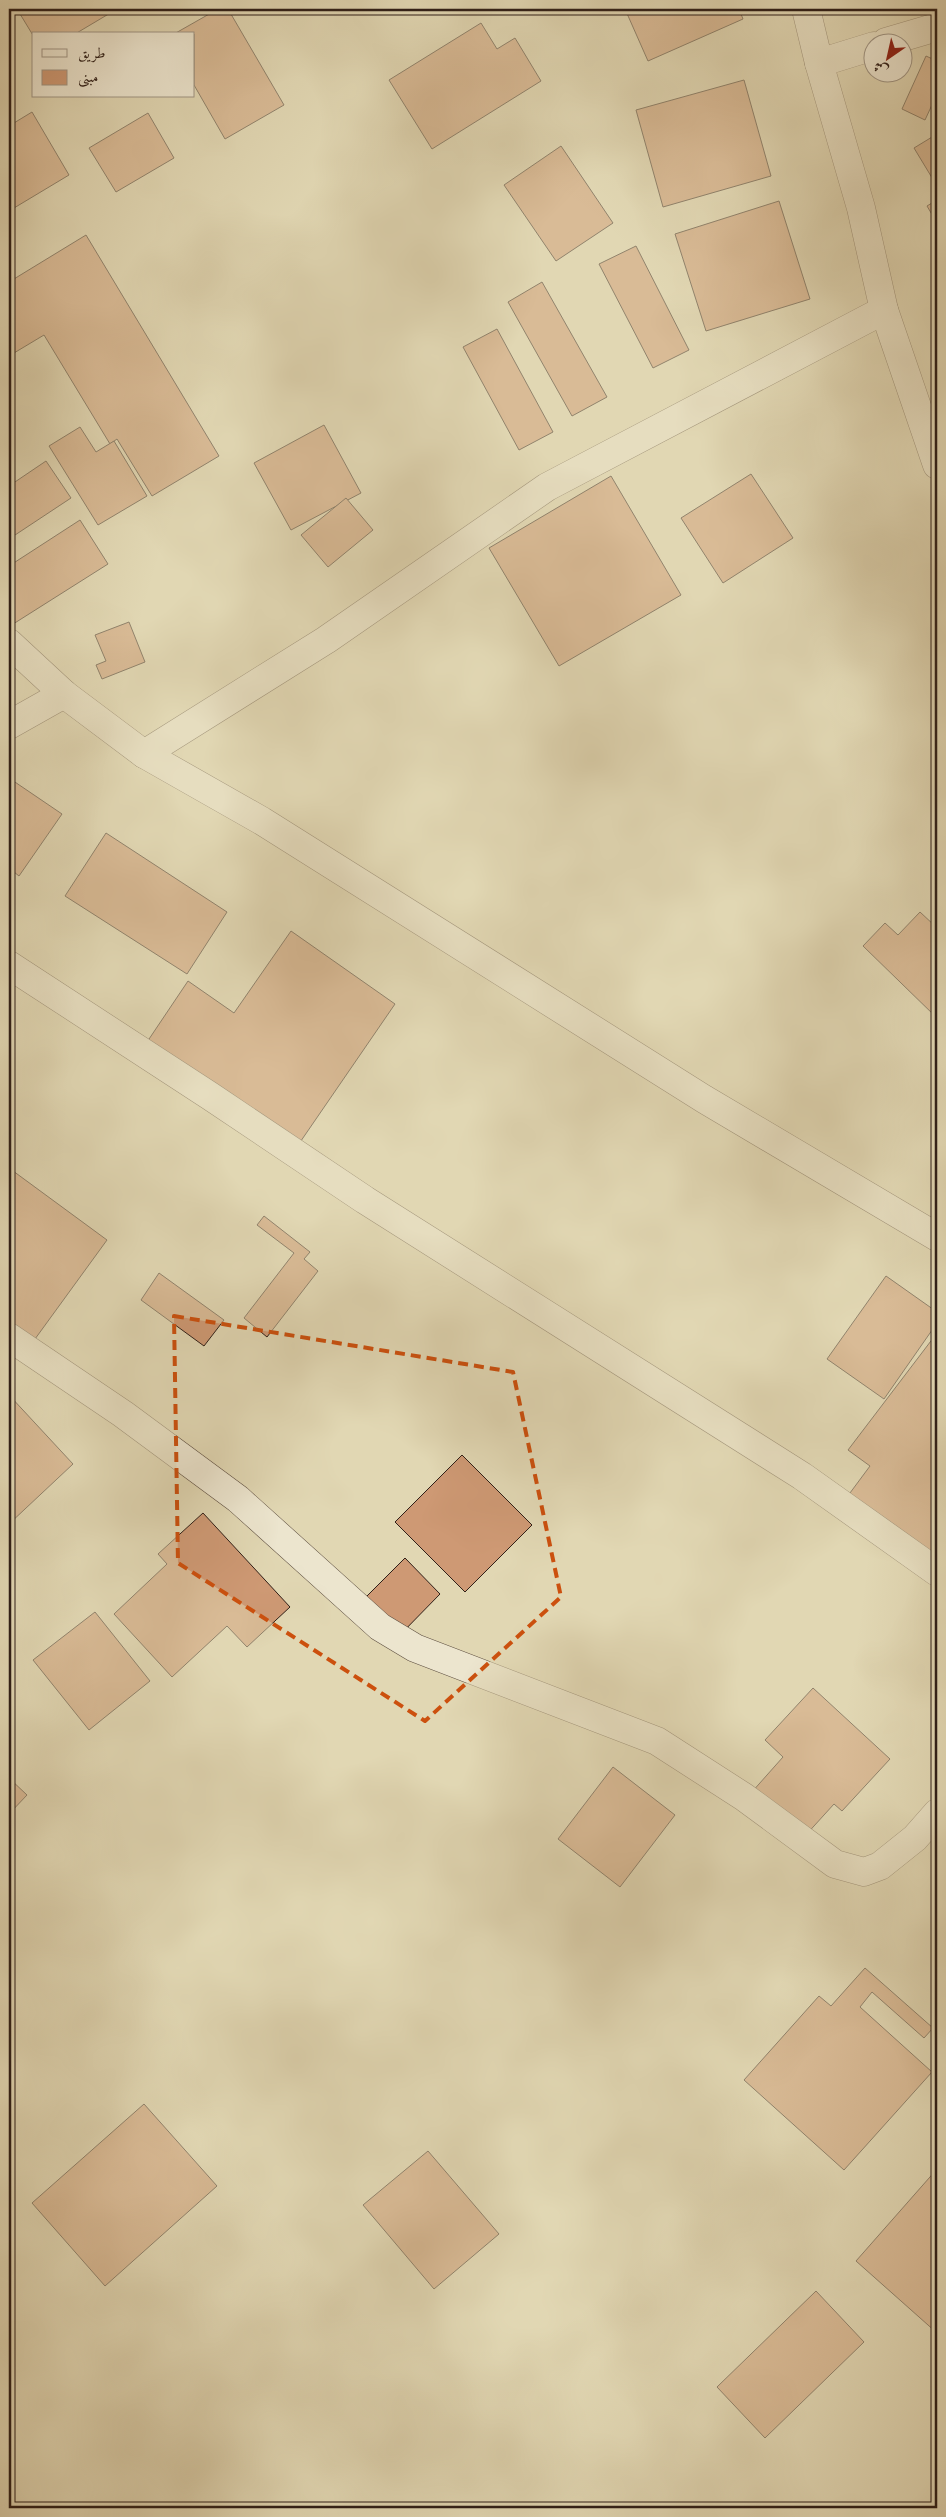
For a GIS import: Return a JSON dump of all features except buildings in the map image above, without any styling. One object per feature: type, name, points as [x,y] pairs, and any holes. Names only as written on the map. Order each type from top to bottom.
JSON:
[{"type":"street","points":[[806,9],[819,62],[861,208],[884,310],[937,465]]},
{"type":"street","points":[[914,34],[937,27]]},
{"type":"street","points":[[819,62],[864,49]]},
{"type":"street","points":[[144,754],[326,640],[547,486],[884,310]]},
{"type":"street","points":[[9,644],[64,694],[144,754],[262,821],[704,1099],[937,1237]]},
{"type":"street","points":[[9,725],[64,694]]},
{"type":"street","points":[[9,965],[365,1200],[802,1476],[937,1572]]},
{"type":"street","points":[[9,1337],[123,1414],[238,1498],[380,1627],[415,1648],[657,1741],[744,1796],[835,1864],[864,1872],[880,1866],[915,1838],[937,1813]]},
{"type":"highlighted area","points":[[174,1316],[513,1372],[561,1597],[425,1721],[178,1563]]}]
